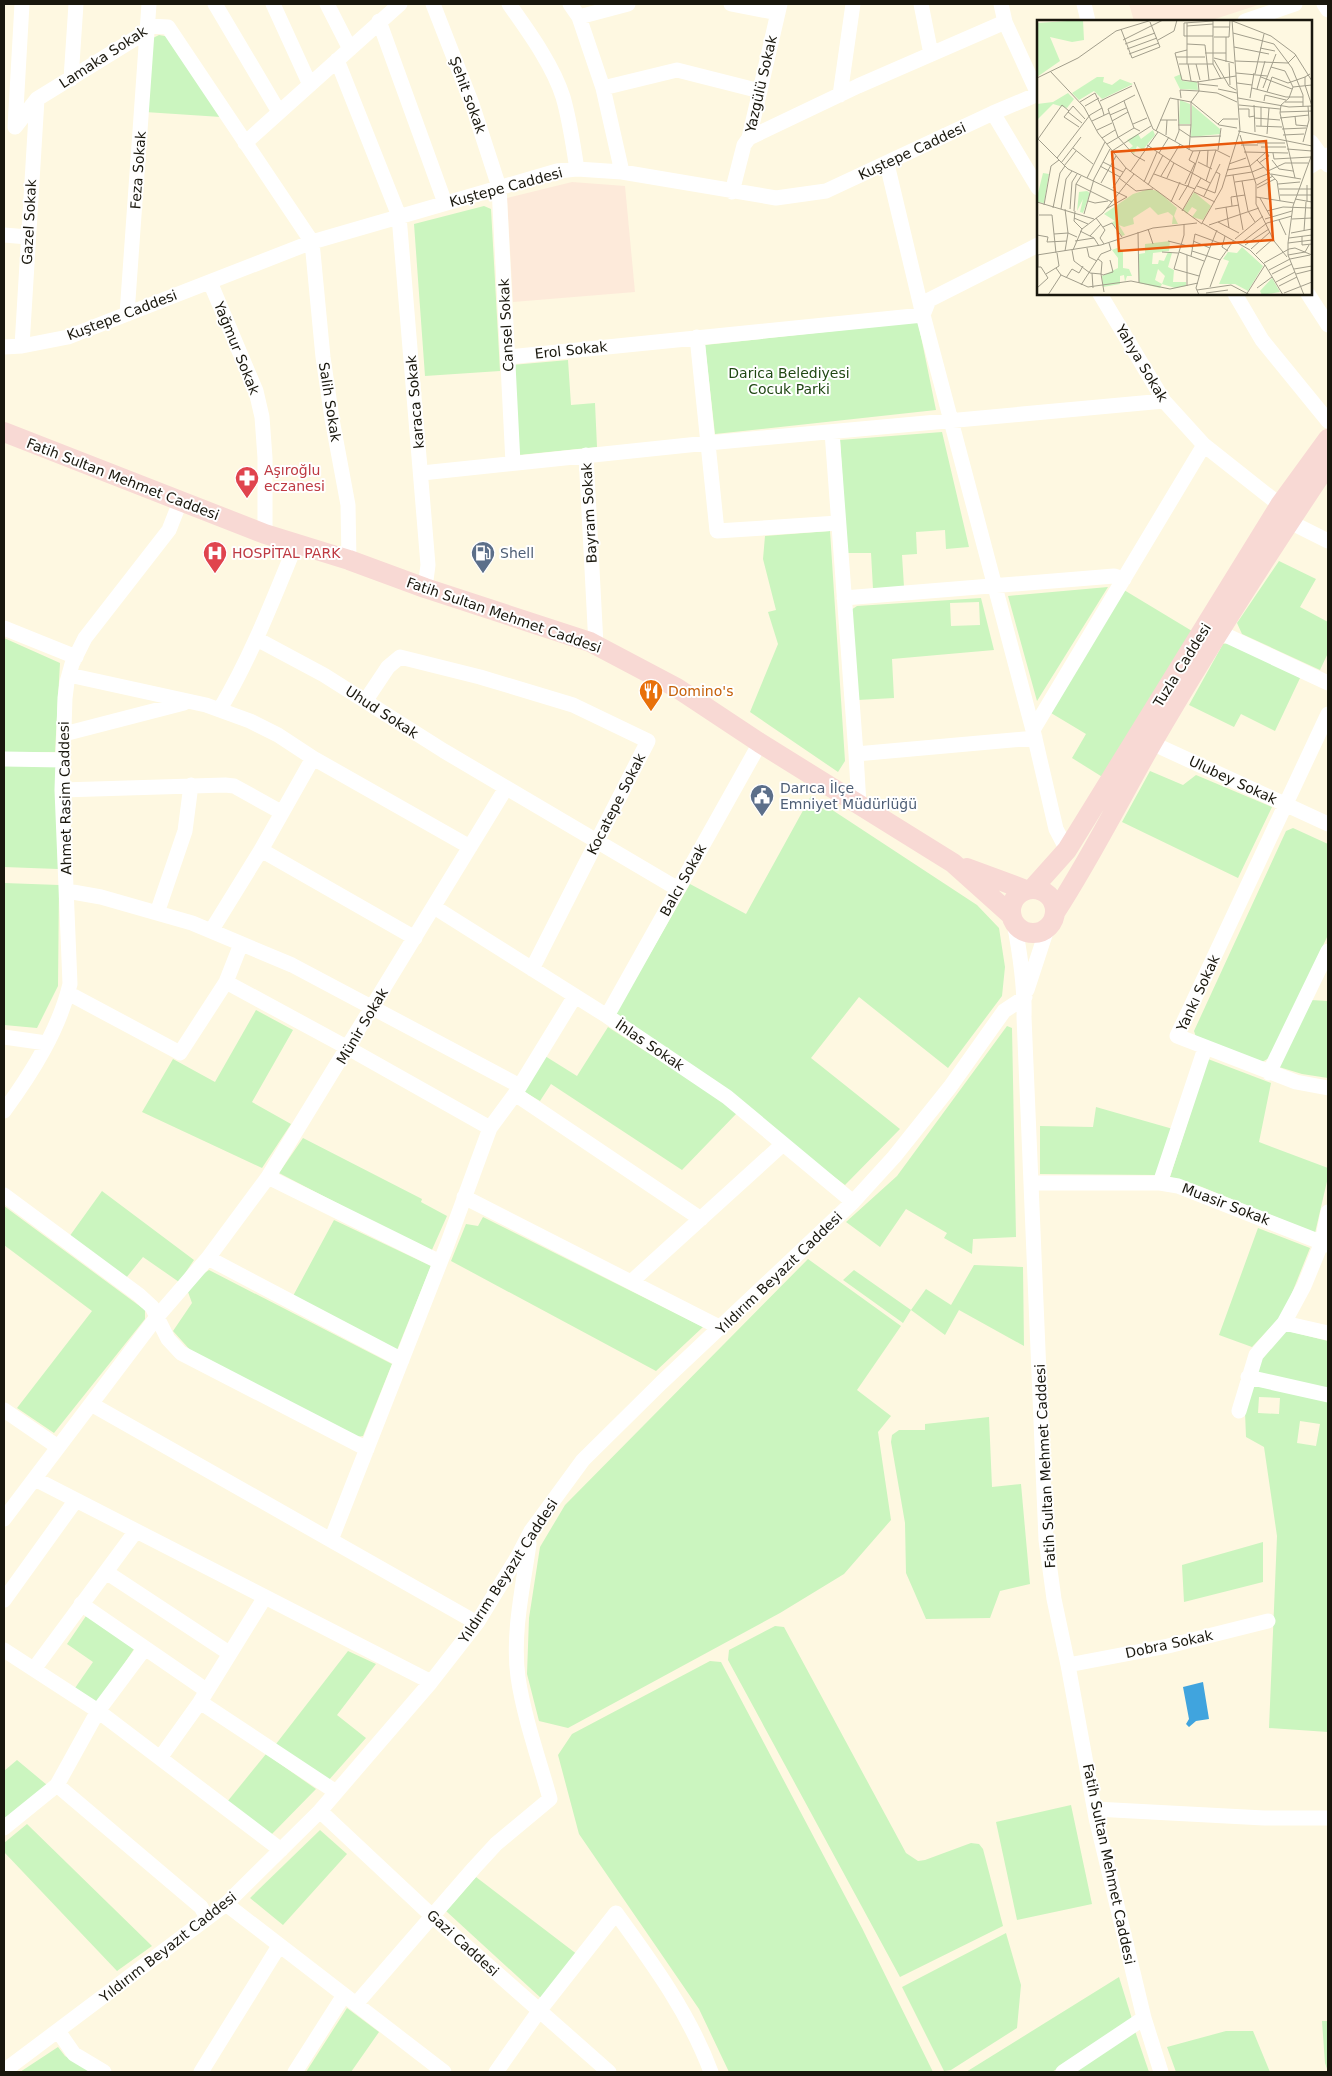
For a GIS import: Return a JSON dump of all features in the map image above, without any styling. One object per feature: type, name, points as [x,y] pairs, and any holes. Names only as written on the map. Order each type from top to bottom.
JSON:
[{"type":"main road","name":"Fatih Sultan Mehmet Caddesi","points":[[4,432],[265,534],[349,560],[425,588],[511,615],[596,645],[677,688],[760,744],[953,863],[1012,919]]},
{"type":"main road","name":"Tuzla Caddesi","points":[[1029,889],[1067,850],[1219,632],[1328,439]]},
{"type":"main road","name":"Tuzla Caddesi","points":[[1052,920],[1075,883],[1145,740],[1285,513],[1328,464]]},
{"type":"main road","points":[[953,863],[1029,889],[1046,892],[1052,898],[1052,920],[1036,934],[1018,928],[1012,919],[1013,900],[1029,889]]},
{"type":"street","points":[[9,126],[22,4]]},
{"type":"street","points":[[71,79],[76,4]]},
{"type":"street","name":"Feza Sokak","points":[[127,314],[149,4]]},
{"type":"street","points":[[215,4],[279,112]]},
{"type":"street","points":[[273,4],[310,85]]},
{"type":"street","points":[[327,4],[350,49]]},
{"type":"street","points":[[312,242],[245,143],[400,4]]},
{"type":"street","name":"Şehit sokak","points":[[433,4],[472,104],[499,188]]},
{"type":"street","points":[[509,4],[542,55],[562,96],[572,135],[577,170]]},
{"type":"street","points":[[570,4],[579,17],[603,88],[622,172]]},
{"type":"street","points":[[579,17],[628,4]]},
{"type":"street","points":[[731,4],[779,8]]},
{"type":"street","points":[[840,95],[853,4]]},
{"type":"street","points":[[921,4],[931,54]]},
{"type":"street","points":[[1001,4],[1005,22],[1037,92]]},
{"type":"street","points":[[1084,4],[1088,20]]},
{"type":"street","points":[[1248,20],[1295,4]]},
{"type":"street","points":[[1324,4],[1328,10]]},
{"type":"street","name":"Yazgülü Sokak","points":[[732,192],[744,145],[749,138],[779,8]]},
{"type":"street","points":[[379,21],[445,203]]},
{"type":"street","points":[[749,138],[840,95],[1005,22]]},
{"type":"street","name":"Lamaka Sokak","points":[[9,126],[37,99],[144,33],[148,26],[168,27],[245,143]]},
{"type":"street","name":"karaca Sokak","points":[[337,60],[399,216],[422,473],[428,565],[425,588]]},
{"type":"street","points":[[603,88],[677,70],[760,91]]},
{"type":"street","name":"Kuştepe Caddesi","points":[[4,347],[22,346],[68,337],[312,242],[557,171],[622,172],[776,198],[826,191],[1037,94]]},
{"type":"street","name":"Gazel Sokak","points":[[22,346],[37,99]]},
{"type":"street","points":[[993,113],[1037,186]]},
{"type":"street","points":[[1312,144],[1323,161]]},
{"type":"street","points":[[887,164],[923,315],[1034,734],[1056,829],[1067,850]]},
{"type":"street","name":"Cansel Sokak","points":[[499,188],[514,463]]},
{"type":"street","points":[[4,235],[28,237]]},
{"type":"street","name":"Salih Sokak","points":[[312,242],[326,375],[348,505],[349,560]]},
{"type":"street","points":[[923,315],[929,300],[1037,246]]},
{"type":"street","name":"Yağmur Sokak","points":[[210,282],[256,391],[262,417],[266,458],[265,534]]},
{"type":"street","name":"Yahya Sokak","points":[[1101,295],[1164,401],[1204,446],[1285,513],[1328,541]]},
{"type":"street","points":[[1236,295],[1262,340],[1328,421]]},
{"type":"street","points":[[1309,295],[1328,325]]},
{"type":"street","name":"Erol Sokak","points":[[508,357],[923,315]]},
{"type":"street","points":[[697,337],[717,531],[838,523]]},
{"type":"street","points":[[586,455],[1164,401]]},
{"type":"street","points":[[832,432],[859,805]]},
{"type":"street","points":[[1034,734],[1204,446]]},
{"type":"street","name":"Bayram Sokak","points":[[422,473],[586,455],[596,645]]},
{"type":"street","name":"Ahmet Rasim Caddesi","points":[[4,1111],[32,1070],[46,1044],[68,993],[70,961],[62,790],[65,698],[69,676],[85,638],[169,530],[180,502]]},
{"type":"street","points":[[220,709],[237,682],[257,639],[296,544]]},
{"type":"street","points":[[844,598],[1114,576],[1124,580]]},
{"type":"street","points":[[4,628],[76,657]]},
{"type":"street","points":[[1219,632],[1328,683]]},
{"type":"street","name":"Uhud Sokak","points":[[257,639],[366,700],[374,708],[506,788]]},
{"type":"street","name":"Kocatepe Sokak","points":[[366,700],[388,667],[400,657],[480,677],[573,705],[648,741],[532,969]]},
{"type":"street","points":[[69,676],[220,709],[250,721],[470,847]]},
{"type":"street","points":[[64,734],[188,702]]},
{"type":"street","points":[[1286,804],[1328,714]]},
{"type":"street","points":[[856,754],[1034,734]]},
{"type":"street","name":"Ulubey Sokak","points":[[1145,740],[1328,824]]},
{"type":"street","name":"Balcı Sokak","points":[[606,1016],[760,744]]},
{"type":"street","points":[[211,930],[261,850],[313,758]]},
{"type":"street","points":[[4,759],[63,760]]},
{"type":"street","points":[[62,790],[191,785],[234,786],[281,812]]},
{"type":"street","points":[[157,913],[185,831],[191,785]]},
{"type":"street","points":[[506,788],[678,888]]},
{"type":"street","name":"Münir Sokak","points":[[4,1519],[156,1318],[208,1258],[268,1177],[506,788]]},
{"type":"street","name":"Yankı Sokak","points":[[1286,804],[1177,1036],[1269,1073],[1296,1082],[1328,1088]]},
{"type":"street","points":[[261,850],[415,938]]},
{"type":"street","points":[[67,891],[101,897],[211,930],[292,965],[373,1007],[518,1090],[701,1219]]},
{"type":"street","name":"İhlas Sokak","points":[[434,907],[606,1016],[727,1098],[853,1202]]},
{"type":"street","name":"Fatih Sultan Mehmet Caddesi","points":[[1012,919],[1020,955],[1025,997],[1024,1017],[1046,1540],[1054,1600],[1095,1809],[1144,2018],[1161,2072]]},
{"type":"street","name":"Fatih Sultan Mehmet Caddesi","points":[[1025,997],[1052,920]]},
{"type":"street","points":[[68,993],[180,1053],[226,982],[241,944]]},
{"type":"street","points":[[1269,1073],[1328,951]]},
{"type":"street","points":[[226,982],[490,1128]]},
{"type":"street","points":[[331,1540],[440,1262],[490,1128],[518,1090],[575,996]]},
{"type":"street","name":"Yıldırım Beyazıt Caddesi","points":[[4,2071],[226,1904],[320,1811],[430,1682],[477,1623],[531,1531],[583,1460],[661,1383],[853,1202],[894,1157],[950,1087],[1004,1012],[1025,997]]},
{"type":"street","points":[[4,1036],[46,1044]]},
{"type":"street","points":[[1160,1182],[1206,1048]]},
{"type":"street","points":[[631,1282],[783,1144]]},
{"type":"street","points":[[268,1177],[440,1262]]},
{"type":"street","name":"Muasir Sokak","points":[[1031,1183],[1160,1182],[1199,1192],[1325,1243]]},
{"type":"street","points":[[4,1195],[139,1295],[152,1307],[168,1339],[181,1353],[367,1448]]},
{"type":"street","points":[[464,1197],[720,1328]]},
{"type":"street","points":[[1238,1411],[1256,1354],[1284,1323],[1325,1243],[1328,1212]]},
{"type":"street","points":[[208,1258],[402,1360]]},
{"type":"street","points":[[1284,1323],[1328,1333]]},
{"type":"street","points":[[1248,1378],[1328,1395]]},
{"type":"street","points":[[91,1404],[477,1623]]},
{"type":"street","points":[[4,1410],[58,1447]]},
{"type":"street","points":[[34,1479],[430,1682]]},
{"type":"street","points":[[4,1600],[76,1500]]},
{"type":"street","points":[[34,1669],[136,1531]]},
{"type":"street","points":[[295,2072],[350,1999],[432,1915],[496,1844],[550,1799],[523,1705],[518,1675],[519,1621],[531,1531]]},
{"type":"street","points":[[106,1572],[229,1653]]},
{"type":"street","points":[[160,1758],[203,1696],[265,1597]]},
{"type":"street","points":[[81,1604],[145,1648],[203,1696],[336,1792]]},
{"type":"street","name":"Dobra Sokak","points":[[1068,1665],[1168,1646],[1268,1621]]},
{"type":"street","points":[[4,1828],[57,1785],[98,1711],[145,1648]]},
{"type":"street","points":[[4,1650],[98,1711],[281,1850]]},
{"type":"street","points":[[57,1785],[201,1907],[207,1918]]},
{"type":"street","points":[[1095,1809],[1264,1818],[1328,1818]]},
{"type":"street","name":"Gazi Caddesi","points":[[320,1811],[432,1915],[608,2072]]},
{"type":"street","points":[[226,1904],[444,2072]]},
{"type":"street","points":[[496,2072],[539,2011],[616,1914],[671,1989],[700,2042],[711,2072]]},
{"type":"street","points":[[201,2072],[279,1946]]},
{"type":"street","points":[[1063,2072],[1144,2018]]},
{"type":"street","points":[[58,2031],[74,2054],[104,2072]]},
{"type":"shaded area","points":[[1129,4],[1261,4],[1212,20],[1134,20]]},
{"type":"shaded area","points":[[572,182],[625,186],[635,292],[513,302],[507,198]]},
{"type":"green space","points":[[159,35],[170,37],[221,117],[145,112],[151,39]]},
{"type":"green space","points":[[484,206],[491,209],[500,371],[425,376],[414,224]]},
{"type":"green space","name":"Darica Belediyesi Cocuk Parki","points":[[918,322],[936,410],[715,434],[705,345]]},
{"type":"green space","points":[[568,360],[571,405],[595,403],[597,447],[519,455],[512,365]]},
{"type":"green space","points":[[942,432],[969,547],[946,549],[945,530],[916,532],[917,554],[902,555],[904,587],[873,589],[871,553],[847,553],[840,440]]},
{"type":"green space","points":[[830,531],[845,761],[838,772],[750,712],[778,644],[768,612],[776,610],[763,559],[765,536]]},
{"type":"green space","points":[[1279,561],[1316,579],[1300,607],[1328,622],[1328,653],[1320,670],[1242,634],[1237,623]]},
{"type":"green space","points":[[1108,587],[1037,701],[1008,596]]},
{"type":"green space","points":[[1124,590],[1192,631],[1104,778],[1072,758],[1086,734],[1051,713]]},
{"type":"green space","points":[[981,598],[994,650],[892,659],[894,698],[858,700],[851,610],[857,606]],"holes":[[[979,602],[980,625],[951,626],[950,603]]]},
{"type":"green space","points":[[4,638],[60,663],[55,752],[4,753]]},
{"type":"green space","points":[[1229,643],[1301,676],[1275,731],[1241,714],[1234,727],[1189,705],[1223,644]]},
{"type":"green space","points":[[4,765],[56,766],[58,869],[4,867]]},
{"type":"green space","points":[[1150,771],[1183,785],[1196,775],[1272,807],[1238,878],[1122,822]]},
{"type":"green space","points":[[811,796],[977,905],[999,928],[1005,967],[1002,996],[948,1068],[859,997],[811,1058],[900,1129],[845,1185],[616,1013],[690,884],[746,914]]},
{"type":"green space","points":[[1293,828],[1328,844],[1328,935],[1269,1058],[1262,1062],[1196,1037],[1194,1031],[1286,831]]},
{"type":"green space","points":[[4,883],[59,885],[58,986],[37,1028],[4,1025]]},
{"type":"green space","points":[[1311,1000],[1328,1001],[1328,1078],[1302,1074],[1279,1067]]},
{"type":"green space","points":[[256,1010],[293,1030],[252,1102],[291,1124],[262,1168],[142,1112],[173,1059],[215,1082]]},
{"type":"green space","points":[[1007,1026],[1012,1028],[1016,1237],[973,1239],[972,1254],[944,1238],[947,1233],[906,1209],[880,1247],[846,1222],[897,1176]]},
{"type":"green space","points":[[608,1027],[724,1102],[737,1113],[682,1170],[551,1084],[540,1101],[523,1091],[545,1056],[577,1076]]},
{"type":"green space","points":[[1208,1059],[1271,1083],[1259,1142],[1328,1168],[1328,1177],[1315,1233],[1202,1187],[1170,1177]]},
{"type":"green space","points":[[1096,1107],[1173,1129],[1158,1175],[1040,1174],[1040,1126],[1093,1127]]},
{"type":"green space","points":[[303,1138],[422,1199],[421,1202],[447,1216],[431,1252],[279,1173]]},
{"type":"green space","points":[[102,1191],[194,1260],[179,1282],[143,1257],[126,1278],[69,1237]]},
{"type":"green space","points":[[4,1206],[145,1310],[145,1319],[54,1433],[17,1408],[92,1311],[4,1245]]},
{"type":"green space","points":[[483,1217],[703,1327],[656,1371],[451,1261],[466,1224],[478,1226]]},
{"type":"green space","points":[[334,1220],[431,1266],[397,1350],[293,1296]]},
{"type":"green space","points":[[1258,1228],[1310,1248],[1284,1313],[1252,1347],[1219,1335]]},
{"type":"green space","points":[[808,1259],[901,1326],[857,1390],[891,1416],[878,1432],[891,1520],[844,1574],[780,1613],[568,1728],[539,1721],[527,1674],[529,1618],[540,1547],[565,1505]]},
{"type":"green space","points":[[974,1265],[1023,1267],[1024,1346],[959,1310],[945,1335],[911,1310],[926,1289],[951,1305]]},
{"type":"green space","points":[[209,1270],[392,1364],[363,1436],[356,1437],[191,1351],[173,1331],[192,1303],[188,1292],[203,1274]]},
{"type":"green space","points":[[854,1270],[911,1310],[903,1323],[843,1280]]},
{"type":"green space","points":[[1284,1330],[1328,1341],[1328,1389],[1254,1373],[1261,1355]]},
{"type":"green space","points":[[1252,1385],[1328,1401],[1328,1732],[1269,1728],[1277,1536],[1264,1447],[1246,1437],[1245,1412]],"holes":[[[1259,1397],[1280,1398],[1279,1414],[1258,1413]],[[1300,1421],[1320,1424],[1316,1446],[1297,1443]]]},
{"type":"green space","points":[[989,1417],[992,1487],[1021,1484],[1030,1584],[1000,1591],[990,1618],[926,1619],[906,1573],[905,1523],[891,1442],[892,1435],[899,1430],[925,1430],[925,1424]]},
{"type":"green space","points":[[1263,1542],[1263,1582],[1184,1602],[1182,1565]]},
{"type":"green space","points":[[86,1616],[134,1649],[98,1703],[75,1688],[93,1662],[67,1644]]},
{"type":"green space","points":[[775,1626],[784,1627],[906,1853],[918,1861],[971,1843],[979,1844],[983,1849],[1003,1926],[900,1977],[728,1660],[729,1650]]},
{"type":"green space","points":[[348,1651],[376,1664],[337,1715],[366,1738],[328,1781],[276,1744]]},
{"type":"green space","points":[[710,1661],[721,1662],[862,1928],[933,2072],[729,2072],[699,2009],[579,1834],[558,1755],[572,1734]]},
{"type":"green space","points":[[266,1754],[316,1789],[271,1835],[227,1802]]},
{"type":"green space","points":[[17,1760],[47,1785],[4,1821],[4,1771]]},
{"type":"green space","points":[[1071,1805],[1092,1904],[1017,1920],[996,1822]]},
{"type":"green space","points":[[27,1824],[152,1946],[117,1971],[4,1852],[4,1843]]},
{"type":"green space","points":[[320,1830],[347,1854],[283,1925],[250,1898]]},
{"type":"green space","points":[[476,1877],[578,1955],[542,1999],[446,1911]]},
{"type":"green space","points":[[1006,1933],[1021,1985],[1017,2028],[951,2070],[944,2071],[902,1987]]},
{"type":"green space","points":[[1119,1977],[1132,2019],[1052,2072],[966,2072]]},
{"type":"green space","points":[[347,2008],[379,2032],[351,2072],[306,2072]]},
{"type":"green space","points":[[1322,2021],[1328,2021],[1328,2072],[1325,2063]]},
{"type":"green space","points":[[1135,2031],[1149,2072],[1073,2072]]},
{"type":"green space","points":[[1226,2031],[1253,2031],[1270,2072],[1176,2072],[1167,2047]]},
{"type":"green space","points":[[58,2047],[65,2056],[92,2072],[20,2072]]},
{"type":"water","points":[[1203,1682],[1209,1719],[1196,1721],[1189,1727],[1186,1724],[1189,1719],[1183,1687]]},
{"type":"place","name":"Aşıroğlu eczanesi","points":[[247,499]]},
{"type":"place","name":"HOSPİTAL PARK","points":[[215,574]]},
{"type":"place","name":"Shell","points":[[483,574]]},
{"type":"place","name":"Domino's","points":[[651,712]]},
{"type":"place","name":"Darıca İlçe Emniyet Müdürlüğü","points":[[762,817]]}]
